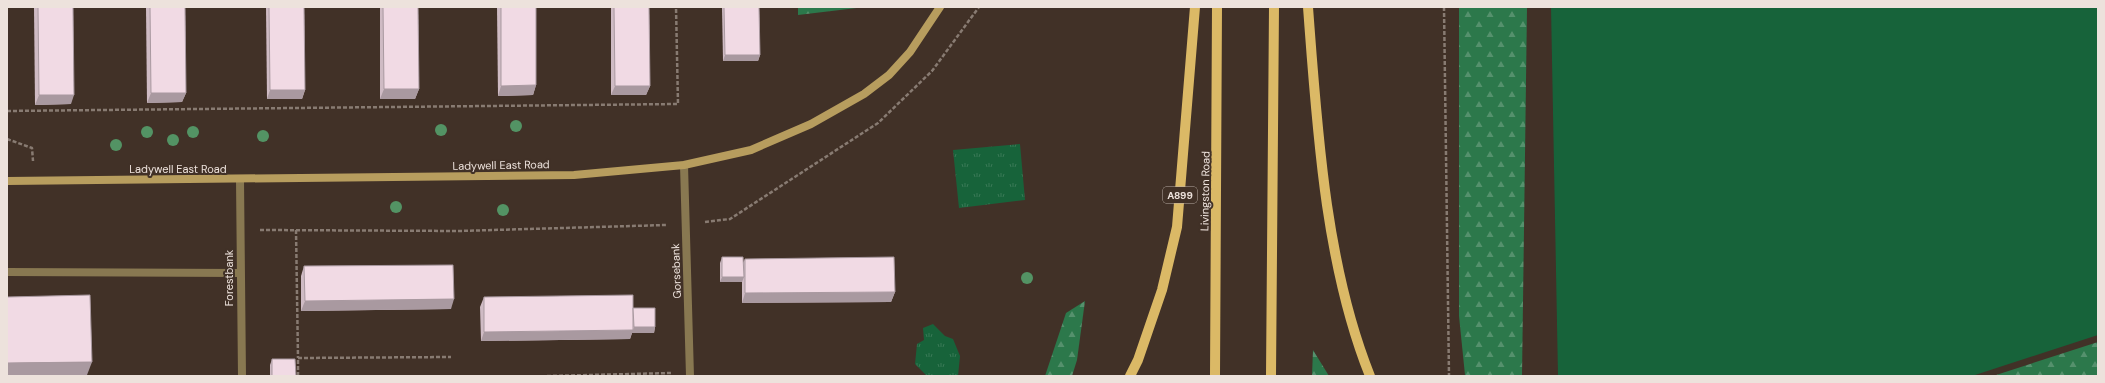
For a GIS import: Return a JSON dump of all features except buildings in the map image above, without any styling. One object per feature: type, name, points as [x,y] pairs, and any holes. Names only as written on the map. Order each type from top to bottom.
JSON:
[{"type":"main road","name":"A899","points":[[1130,376],[1138,360],[1162,290],[1177,227],[1195,7]]},
{"type":"main road","name":"Livingston Road","points":[[1215,376],[1217,7]]},
{"type":"main road","points":[[1271,376],[1274,7]]},
{"type":"main road","points":[[1308,7],[1327,206],[1348,315],[1370,376]]},
{"type":"street","name":"Ladywell East Road","points":[[7,181],[240,180],[574,175],[684,165],[751,150],[811,124],[864,94],[889,75],[910,52],[940,7]]},
{"type":"street","name":"Gorsebank","points":[[684,165],[690,374]]},
{"type":"street","name":"Forestbank","points":[[240,180],[242,376]]},
{"type":"street","points":[[7,272],[240,273]]},
{"type":"path","points":[[7,111],[678,104],[676,7]]},
{"type":"path","points":[[1444,7],[1449,376]]},
{"type":"path","points":[[7,139],[32,148],[34,180]]},
{"type":"path","points":[[296,230],[298,376]]},
{"type":"path","points":[[298,358],[451,358]]},
{"type":"path","points":[[547,376],[690,374]]},
{"type":"green space","points":[[798,7],[865,7],[798,15]]},
{"type":"green space","points":[[1459,7],[1527,7],[1522,376],[1465,375],[1459,316]]},
{"type":"green space","points":[[1551,7],[2098,7],[2098,335],[1972,376],[1558,376]]},
{"type":"green space","points":[[1020,144],[1025,200],[959,208],[953,150]]},
{"type":"green space","points":[[1085,301],[1077,360],[1072,376],[1045,376],[1066,313]]},
{"type":"green space","points":[[933,324],[945,336],[953,339],[960,356],[958,376],[927,376],[915,364],[917,344],[924,340],[923,328]]},
{"type":"green space","points":[[2098,342],[2098,376],[1993,376]]},
{"type":"green space","points":[[1313,350],[1329,376],[1312,376]]}]
